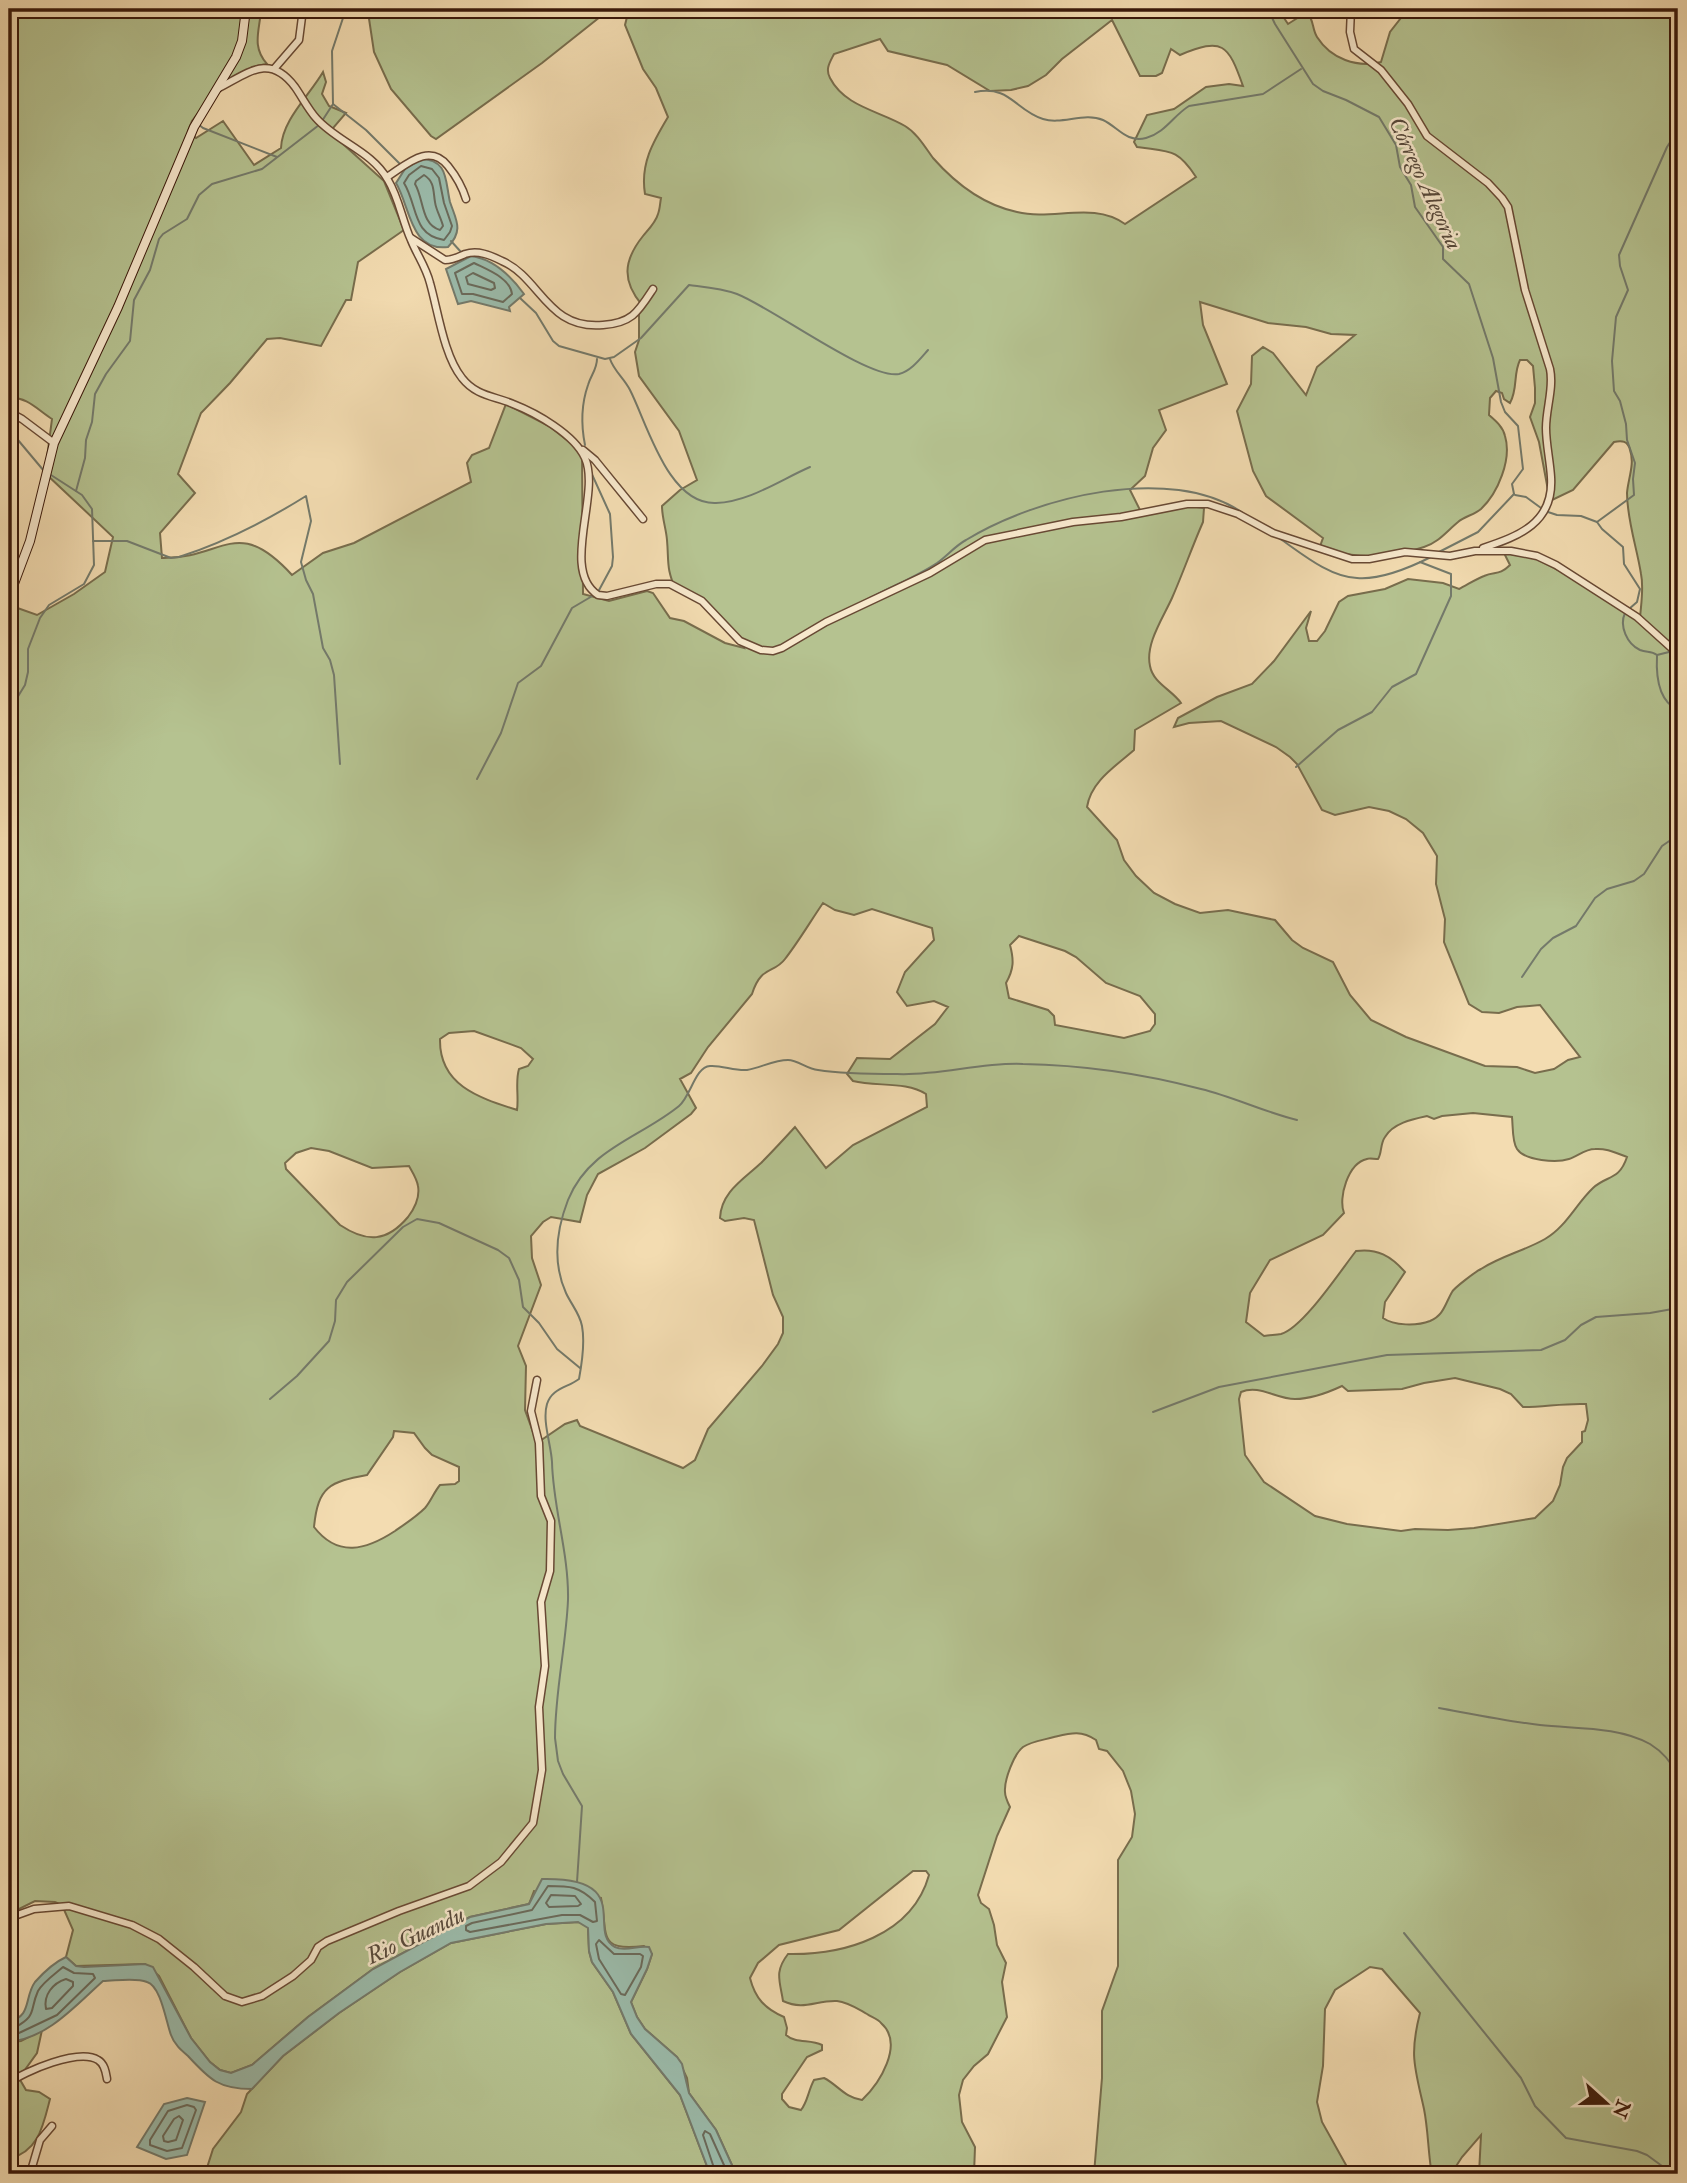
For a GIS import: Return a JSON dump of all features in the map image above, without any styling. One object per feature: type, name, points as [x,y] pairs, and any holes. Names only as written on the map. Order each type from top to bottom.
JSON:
[{"type":"main road","points":[[9,597],[30,541],[54,443],[118,307],[189,137],[236,57],[246,9]]},
{"type":"street","points":[[274,69],[299,40],[303,9]]},
{"type":"street","points":[[573,443],[584,456],[589,474],[582,559],[587,582],[593,593],[607,596],[656,583],[670,584],[702,601],[740,641],[768,651],[778,650],[825,622],[930,573],[985,540],[1073,522],[1121,517],[1187,504],[1208,504],[1223,508],[1269,532],[1352,559],[1369,559],[1399,552],[1450,556],[1475,551],[1527,531],[1546,506],[1551,482],[1546,432],[1552,380],[1525,290],[1508,207],[1488,183],[1427,136],[1408,104],[1381,70],[1354,49],[1350,32],[1351,9]]},
{"type":"street","points":[[215,89],[257,68],[274,69],[293,85],[324,126],[362,151],[387,177],[409,237],[425,266],[455,368],[464,380],[479,393],[539,416],[595,460],[643,519]]},
{"type":"street","points":[[387,177],[416,158],[435,155],[442,159],[458,179],[467,199]]},
{"type":"street","points":[[409,237],[445,260],[476,252],[505,262],[572,323],[596,326],[621,322],[634,316],[653,289]]},
{"type":"street","points":[[9,412],[54,443]]},
{"type":"street","points":[[1475,551],[1523,553],[1556,565],[1637,617],[1678,654]]},
{"type":"street","points":[[9,1918],[34,1909],[69,1906],[132,1925],[159,1939],[194,1966],[225,1996],[234,2001],[246,2002],[262,1996],[293,1976],[311,1960],[318,1947],[327,1941],[398,1911],[465,1889],[501,1863],[534,1824],[542,1770],[539,1707],[545,1666],[541,1602],[550,1571],[551,1521],[541,1496],[539,1443],[531,1411],[537,1380]]},
{"type":"street","points":[[9,2083],[43,2066],[81,2056],[102,2063],[107,2080]]},
{"type":"street","points":[[30,2174],[40,2140],[52,2126]]},
{"type":"green space","points":[[9,9],[261,9],[258,44],[267,64],[252,67],[241,78],[218,87],[192,121],[188,131],[196,138],[223,121],[254,165],[281,148],[291,118],[323,72],[326,82],[322,94],[329,106],[346,113],[333,128],[333,135],[384,181],[404,230],[358,262],[351,300],[346,300],[321,346],[280,338],[267,339],[201,413],[178,474],[195,493],[160,533],[162,558],[183,557],[229,544],[243,543],[257,547],[273,557],[292,575],[323,553],[354,543],[471,482],[467,463],[472,455],[489,448],[506,404],[549,426],[582,452],[583,594],[609,601],[647,591],[653,593],[670,618],[684,621],[725,643],[744,648],[733,632],[704,604],[694,597],[676,591],[669,571],[662,506],[680,490],[697,480],[679,431],[639,376],[635,352],[639,340],[639,312],[642,305],[628,279],[629,262],[636,245],[654,223],[659,212],[661,198],[645,194],[644,173],[653,144],[668,117],[656,88],[643,69],[625,25],[629,9],[1278,9],[1288,24],[1307,12],[1317,37],[1330,51],[1354,63],[1372,64],[1381,62],[1390,32],[1408,9],[1678,9],[1678,2174],[1479,2174],[1481,2135],[1451,2174],[1435,2174],[1431,2169],[1425,2116],[1414,2062],[1420,2013],[1382,1969],[1370,1967],[1335,1990],[1325,2009],[1323,2066],[1317,2102],[1322,2122],[1351,2174],[1094,2174],[1102,2078],[1102,2011],[1118,1966],[1118,1860],[1132,1837],[1135,1814],[1131,1791],[1123,1771],[1107,1751],[1099,1749],[1096,1740],[1076,1733],[1034,1742],[1023,1747],[1016,1755],[1005,1787],[1010,1807],[997,1836],[978,1895],[981,1903],[989,1909],[997,1945],[1006,1963],[1002,1982],[1007,2017],[988,2054],[963,2080],[959,2095],[962,2122],[975,2147],[974,2174],[736,2174],[716,2130],[689,2093],[687,2078],[677,2057],[645,2029],[631,2002],[652,1954],[644,1946],[618,1946],[612,1943],[605,1931],[601,1898],[534,1891],[529,1904],[470,1917],[373,1969],[308,2017],[252,2065],[231,2073],[220,2070],[210,2062],[191,2038],[159,1976],[145,1964],[76,1966],[66,1957],[73,1930],[62,1905],[55,1902],[35,1901],[9,1914],[9,605],[37,615],[74,594],[105,572],[113,537],[45,473],[52,419],[26,401],[9,398]],"holes":[[[1112,20],[1140,76],[1156,76],[1162,73],[1171,49],[1180,55],[1194,49],[1215,46],[1228,53],[1243,86],[1229,84],[1206,87],[1174,109],[1147,115],[1134,142],[1137,147],[1178,156],[1196,177],[1125,224],[1100,214],[1031,214],[993,204],[961,184],[933,158],[909,129],[845,96],[830,78],[828,69],[834,54],[880,39],[888,51],[947,65],[990,91],[1028,86],[1046,75]],[[1200,302],[1268,323],[1306,327],[1331,334],[1355,335],[1317,367],[1306,395],[1273,353],[1263,347],[1252,356],[1251,384],[1237,411],[1253,471],[1266,496],[1323,538],[1319,549],[1346,554],[1384,556],[1429,545],[1487,502],[1498,485],[1507,455],[1504,433],[1489,415],[1490,398],[1496,391],[1502,393],[1504,399],[1510,403],[1520,360],[1527,360],[1533,366],[1535,403],[1530,417],[1539,442],[1550,501],[1573,490],[1614,442],[1620,441],[1628,445],[1632,461],[1627,503],[1642,579],[1640,618],[1535,558],[1504,553],[1510,565],[1459,589],[1443,583],[1408,579],[1385,589],[1348,596],[1339,602],[1317,641],[1309,641],[1306,628],[1311,611],[1274,661],[1252,684],[1217,697],[1178,718],[1174,727],[1221,721],[1276,747],[1290,757],[1297,764],[1322,810],[1335,815],[1369,807],[1389,811],[1406,819],[1423,833],[1437,856],[1436,884],[1445,919],[1444,942],[1469,1004],[1482,1012],[1499,1013],[1517,1007],[1540,1005],[1580,1057],[1568,1060],[1554,1069],[1535,1073],[1517,1067],[1485,1066],[1406,1037],[1371,1020],[1350,995],[1333,962],[1303,948],[1292,940],[1275,920],[1228,910],[1200,913],[1154,893],[1136,876],[1124,860],[1117,840],[1087,807],[1093,789],[1112,768],[1134,750],[1135,730],[1181,703],[1152,672],[1150,649],[1203,522],[1204,508],[1190,506],[1142,514],[1130,490],[1145,476],[1153,448],[1166,430],[1159,410],[1227,384],[1203,325]],[[823,903],[835,910],[854,915],[872,909],[932,928],[934,940],[905,972],[897,992],[907,1006],[934,1001],[948,1007],[935,1024],[890,1059],[857,1058],[847,1074],[853,1081],[918,1090],[926,1094],[927,1107],[853,1145],[826,1168],[795,1127],[729,1193],[721,1209],[720,1218],[725,1221],[744,1218],[754,1220],[773,1295],[783,1317],[783,1333],[762,1366],[708,1429],[695,1460],[683,1468],[580,1426],[577,1420],[565,1424],[537,1443],[525,1410],[526,1366],[518,1346],[541,1285],[532,1258],[531,1236],[551,1217],[580,1222],[587,1195],[598,1174],[645,1148],[691,1114],[696,1108],[680,1079],[691,1073],[708,1047],[752,994],[759,978],[781,964]],[[1019,936],[1065,951],[1106,983],[1140,996],[1155,1014],[1155,1024],[1150,1031],[1124,1038],[1055,1025],[1054,1016],[1048,1010],[1009,998],[1006,983],[1013,960],[1010,945]],[[474,1031],[521,1048],[533,1059],[528,1066],[519,1069],[517,1110],[464,1088],[446,1068],[440,1039],[449,1033]],[[1473,1113],[1512,1117],[1513,1138],[1517,1149],[1527,1156],[1549,1161],[1564,1160],[1588,1150],[1599,1149],[1627,1157],[1620,1170],[1593,1188],[1552,1234],[1474,1273],[1454,1290],[1435,1319],[1419,1324],[1406,1324],[1393,1323],[1383,1318],[1385,1302],[1405,1272],[1383,1254],[1364,1250],[1356,1251],[1310,1310],[1290,1329],[1281,1334],[1264,1336],[1246,1322],[1250,1293],[1270,1260],[1323,1235],[1344,1213],[1344,1190],[1355,1167],[1368,1159],[1378,1159],[1385,1137],[1398,1125],[1427,1116],[1434,1119]],[[311,1148],[329,1151],[372,1168],[409,1166],[417,1183],[417,1199],[408,1217],[392,1231],[376,1237],[359,1235],[340,1225],[286,1169],[285,1163],[296,1153]],[[1455,1378],[1500,1389],[1511,1394],[1523,1407],[1586,1404],[1588,1420],[1585,1431],[1582,1432],[1582,1442],[1567,1458],[1563,1467],[1560,1485],[1553,1501],[1535,1518],[1474,1528],[1401,1531],[1347,1524],[1315,1516],[1264,1482],[1245,1455],[1239,1399],[1241,1392],[1254,1390],[1295,1399],[1319,1395],[1342,1386],[1348,1391],[1402,1389]],[[394,1431],[414,1433],[432,1455],[459,1467],[459,1481],[455,1484],[440,1485],[425,1508],[414,1517],[384,1538],[353,1548],[333,1543],[314,1527],[323,1494],[328,1488],[344,1480],[367,1475],[393,1437]],[[913,1871],[926,1871],[929,1875],[920,1896],[908,1913],[892,1927],[853,1946],[831,1951],[788,1954],[781,1966],[779,1977],[783,2001],[797,2005],[830,2001],[845,2003],[878,2020],[888,2032],[891,2042],[887,2063],[876,2084],[862,2100],[846,2094],[824,2078],[814,2080],[801,2110],[789,2107],[782,2099],[782,2094],[807,2057],[822,2050],[822,2045],[794,2040],[786,2035],[784,2017],[762,2002],[752,1985],[750,1978],[758,1963],[779,1945],[839,1930]]]},
{"type":"green space","points":[[371,9],[610,9],[542,63],[436,139],[391,89],[374,52],[368,12]]},
{"type":"green space","points":[[579,1922],[588,1927],[592,1962],[613,1992],[631,2034],[680,2095],[710,2174],[205,2174],[213,2149],[241,2112],[247,2094],[283,2056],[339,2013],[400,1972],[451,1943],[546,1924]]},
{"type":"green space","points":[[42,2030],[37,2053],[19,2078],[26,2090],[39,2092],[50,2099],[42,2128],[33,2144],[9,2159],[9,2042],[21,2041]]},
{"type":"water","points":[[418,159],[435,162],[444,172],[457,225],[456,235],[448,247],[435,247],[419,235],[396,183],[405,169]]},
{"type":"water","points":[[471,256],[501,269],[524,294],[509,307],[510,311],[471,301],[458,304],[446,269]]},
{"type":"water","points":[[542,1879],[571,1881],[589,1887],[599,1896],[603,1907],[607,1940],[619,1948],[649,1947],[652,1954],[631,2002],[645,2029],[682,2064],[689,2093],[716,2130],[736,2174],[710,2174],[680,2095],[631,2034],[613,1992],[592,1962],[588,1928],[578,1922],[546,1924],[451,1943],[400,1972],[339,2013],[283,2056],[252,2089],[216,2082],[180,2049],[169,2029],[156,1990],[142,1981],[103,1981],[48,2028],[9,2042],[9,2021],[16,2019],[24,2011],[35,1982],[62,1959],[66,1957],[76,1966],[84,1967],[145,1964],[153,1967],[191,2038],[210,2062],[220,2070],[231,2073],[252,2065],[308,2017],[373,1969],[470,1917],[529,1904]]},
{"type":"water","points":[[187,2098],[205,2102],[187,2155],[166,2159],[137,2147],[164,2104]]},
{"type":"waterway","points":[[322,121],[333,104],[332,51],[343,18],[342,9]]},
{"type":"waterway","points":[[344,17],[353,9]]},
{"type":"waterway","name":"Córrego Alegoria","points":[[1268,9],[1313,84],[1379,117],[1396,145],[1400,167],[1411,185],[1415,207],[1443,247],[1443,259],[1469,284],[1493,358],[1501,402],[1505,412],[1518,426],[1523,469],[1512,484],[1514,494]]},
{"type":"waterway","points":[[975,92],[987,91],[1005,95],[1043,119],[1103,120],[1128,136],[1139,139],[1153,136],[1189,106],[1263,94],[1301,69]]},
{"type":"waterway","points":[[333,104],[366,130],[402,166]]},
{"type":"waterway","points":[[198,124],[277,157]]},
{"type":"waterway","points":[[76,491],[85,458],[95,394],[130,341],[134,300],[150,270],[159,239],[187,219],[199,195],[212,184],[262,169],[319,125]]},
{"type":"waterway","points":[[1597,522],[1634,495],[1635,463],[1627,440],[1620,401],[1614,391],[1612,361],[1616,317],[1628,290],[1619,255],[1667,147],[1678,130]]},
{"type":"waterway","points":[[451,241],[461,252]]},
{"type":"waterway","points":[[520,298],[536,313],[559,346],[605,359],[614,357],[641,338],[689,285],[737,294],[844,355],[885,373],[899,374],[907,370],[928,350]]},
{"type":"waterway","points":[[585,445],[583,407],[597,359]]},
{"type":"waterway","points":[[610,359],[630,390],[661,460],[685,491],[699,500],[716,503],[740,499],[810,467]]},
{"type":"waterway","points":[[9,434],[18,440],[44,471]]},
{"type":"waterway","points":[[590,470],[610,514],[613,557],[612,566],[598,592]]},
{"type":"waterway","points":[[9,711],[25,685],[28,649],[40,618],[49,605],[84,584],[94,565],[92,509],[82,495],[51,475]]},
{"type":"waterway","points":[[870,598],[929,568],[962,542],[995,524],[1065,499],[1142,488],[1179,490],[1213,498],[1243,513]]},
{"type":"waterway","points":[[1439,552],[1478,532],[1514,494]]},
{"type":"waterway","name":"Córrego Alegoria","points":[[1515,495],[1526,497],[1541,508]]},
{"type":"waterway","points":[[93,541],[127,541],[171,558],[179,557],[245,530],[306,496],[311,521],[301,562],[313,594],[323,648],[334,675],[340,764]]},
{"type":"waterway","name":"Córrego Alegoria","points":[[1545,511],[1557,515],[1581,516],[1597,522],[1623,547],[1624,564],[1640,589],[1637,602],[1629,609]]},
{"type":"waterway","points":[[1279,538],[1326,569],[1347,577],[1385,575],[1431,557]]},
{"type":"waterway","points":[[1296,767],[1338,730],[1372,712],[1392,687],[1416,674],[1451,596],[1451,574],[1420,562]]},
{"type":"waterway","points":[[477,779],[501,733],[518,683],[541,666],[572,608],[594,595]]},
{"type":"waterway","name":"Córrego Alegoria","points":[[1625,613],[1624,629],[1635,647],[1657,655],[1673,651]]},
{"type":"waterway","points":[[1678,615],[1675,623],[1678,628]]},
{"type":"waterway","name":"Córrego Alegoria","points":[[1657,656],[1662,694],[1671,706],[1678,710]]},
{"type":"waterway","points":[[1522,977],[1541,949],[1553,938],[1576,926],[1595,898],[1607,889],[1634,881],[1644,874],[1662,846],[1678,835]]},
{"type":"waterway","points":[[577,1882],[582,1806],[563,1774],[555,1738],[568,1582],[546,1411],[552,1395],[579,1379],[583,1346],[582,1326],[562,1281],[557,1246],[568,1200],[577,1182],[589,1168],[602,1156],[679,1106],[705,1068],[715,1066],[747,1070],[783,1060],[792,1060],[818,1070],[867,1074],[928,1073],[1007,1064],[1090,1068],[1201,1089],[1297,1120]]},
{"type":"waterway","points":[[270,1399],[297,1376],[329,1341],[335,1321],[336,1300],[347,1282],[403,1227],[417,1219],[439,1223],[498,1250],[509,1258],[519,1280],[523,1307],[539,1323],[557,1349],[580,1368]]},
{"type":"waterway","points":[[1153,1412],[1219,1387],[1387,1355],[1541,1350],[1565,1340],[1581,1325],[1596,1317],[1678,1308]]},
{"type":"waterway","points":[[1439,1708],[1527,1723],[1624,1734],[1655,1747],[1667,1758],[1678,1776]]},
{"type":"waterway","points":[[1404,1933],[1521,2078],[1535,2106],[1566,2138],[1637,2151],[1673,2174]]},
{"type":"water label","name":"Rio Guandu","points":[[415,1935]]}]
